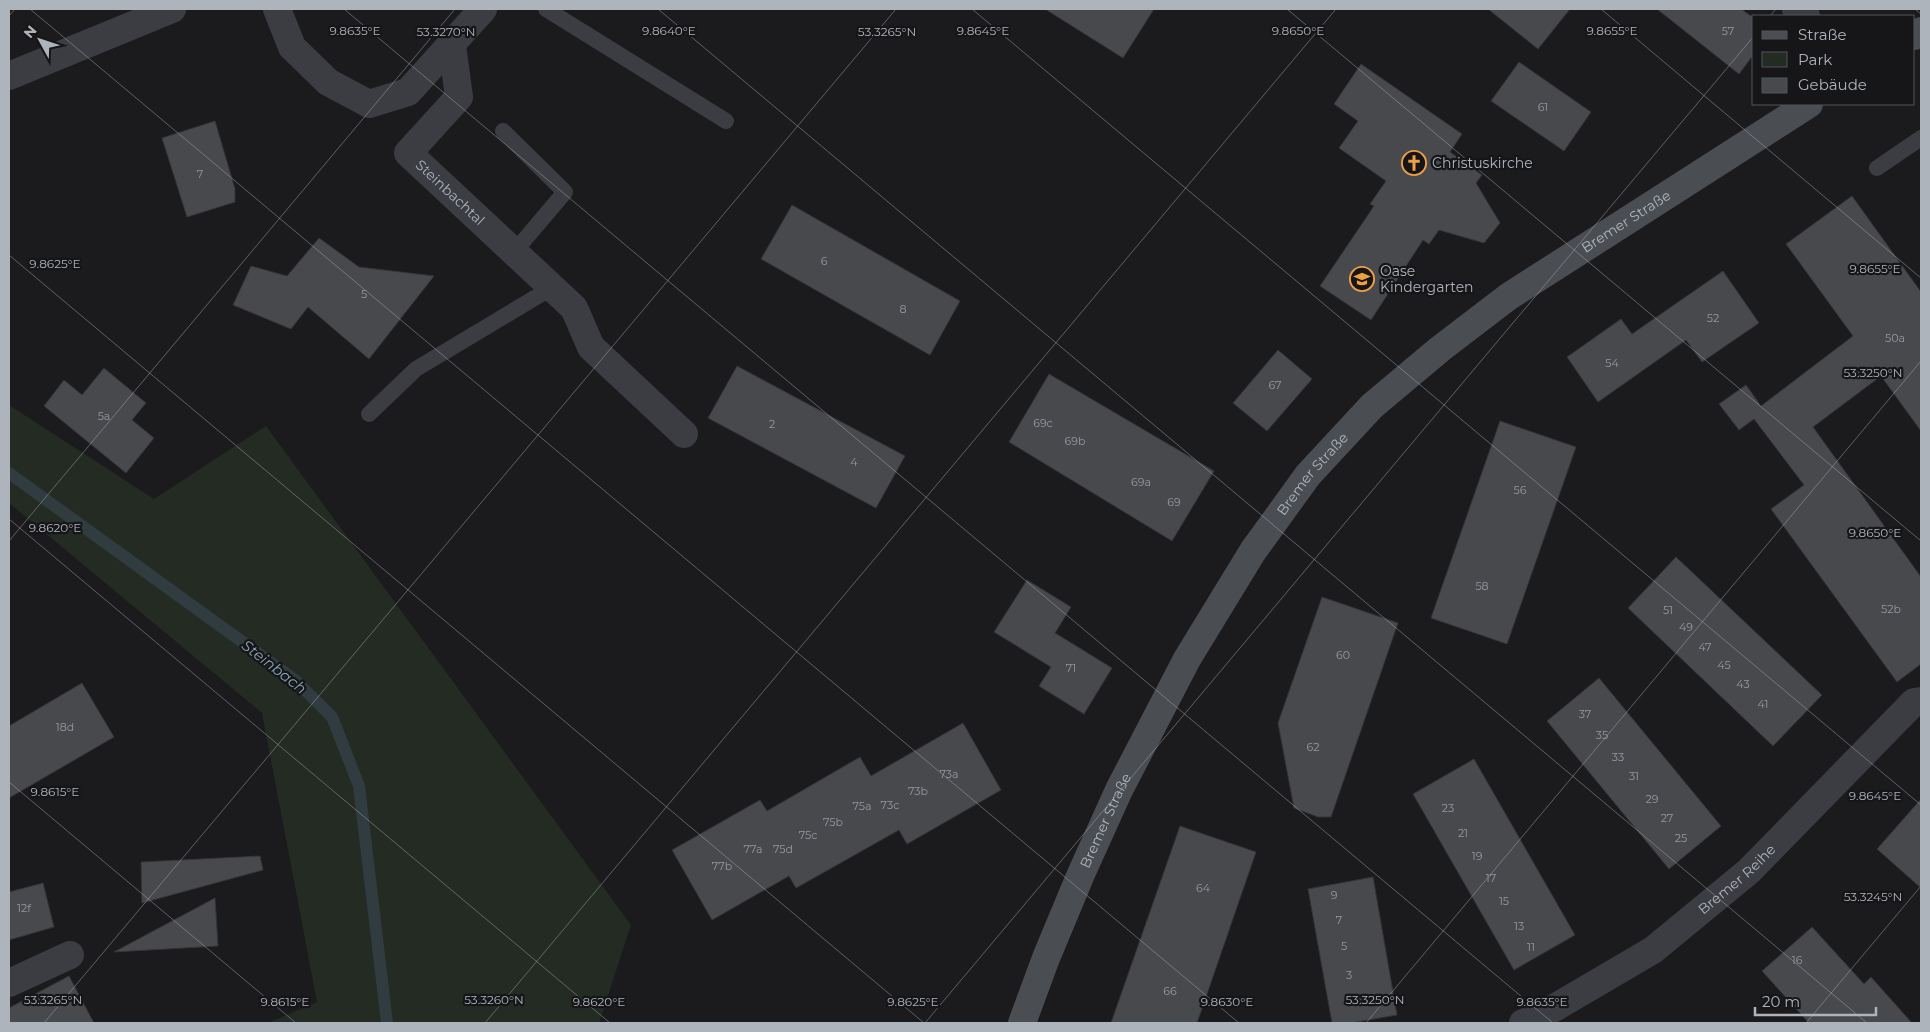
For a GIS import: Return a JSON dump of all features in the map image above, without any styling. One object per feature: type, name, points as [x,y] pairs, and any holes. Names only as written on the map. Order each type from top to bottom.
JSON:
[{"type":"street","points":[[9,76],[172,9]]},
{"type":"street","points":[[277,9],[292,47],[328,82],[369,104],[408,92],[452,46],[483,9]]},
{"type":"street","name":"Steinbachtal","points":[[452,46],[459,96],[408,153],[574,308],[591,346],[684,434]]},
{"type":"street","name":"Bremer Straße","points":[[1022,1023],[1046,958],[1081,874],[1128,772],[1192,651],[1253,551],[1308,475],[1372,406],[1440,349],[1508,297],[1807,105]]},
{"type":"street","name":"Bremer Reihe","points":[[1524,1023],[1537,1018],[1653,950],[1749,871],[1914,702],[1921,701]]},
{"type":"street","points":[[9,983],[70,955]]},
{"type":"lane","points":[[546,9],[726,121]]},
{"type":"lane","points":[[503,131],[565,192],[514,252]]},
{"type":"lane","points":[[1878,168],[1921,138]]},
{"type":"lane","points":[[369,414],[416,369],[553,287]]},
{"type":"green space","points":[[9,405],[154,499],[266,426],[631,925],[599,1023],[268,1023],[317,1002],[262,713],[9,503]]},
{"type":"building","points":[[1045,9],[1154,9],[1123,58]]},
{"type":"building","points":[[1488,9],[1570,9],[1538,49]]},
{"type":"building","points":[[1657,9],[1741,9],[1752,17],[1752,57],[1739,74]]},
{"type":"building","points":[[1519,62],[1591,112],[1564,151],[1491,101]]},
{"type":"building","name":"Christuskirche","points":[[1361,64],[1462,134],[1450,152],[1482,175],[1476,183],[1500,223],[1484,243],[1439,230],[1429,244],[1423,240],[1371,320],[1320,286],[1374,206],[1370,204],[1386,181],[1339,148],[1358,121],[1334,104]]},
{"type":"building","points":[[215,121],[235,189],[235,202],[187,217],[162,138]]},
{"type":"building","points":[[1852,196],[1921,292],[1921,431],[1881,376],[1813,427],[1921,577],[1921,664],[1897,682],[1771,509],[1804,485],[1754,419],[1739,430],[1719,404],[1746,385],[1761,406],[1853,336],[1786,244]]},
{"type":"building","points":[[792,205],[960,301],[930,355],[761,259]]},
{"type":"building","points":[[319,238],[359,267],[434,276],[369,359],[308,307],[291,329],[233,305],[251,266],[287,276]]},
{"type":"building","points":[[1723,271],[1759,323],[1702,362],[1686,340],[1598,402],[1567,357],[1621,319],[1632,334]]},
{"type":"building","points":[[1278,350],[1312,379],[1267,431],[1233,403]]},
{"type":"building","points":[[737,366],[905,456],[876,508],[708,418]]},
{"type":"building","points":[[104,368],[146,403],[132,420],[154,438],[126,473],[44,406],[64,380],[82,395]]},
{"type":"building","points":[[1049,374],[1214,471],[1172,541],[1009,442]]},
{"type":"building","points":[[1500,421],[1576,447],[1507,644],[1431,618]]},
{"type":"building","points":[[1676,557],[1822,695],[1773,746],[1628,608]]},
{"type":"building","points":[[1027,580],[1071,607],[1055,633],[1112,668],[1084,714],[1039,686],[1051,667],[994,632]]},
{"type":"building","points":[[1322,597],[1398,623],[1331,817],[1318,817],[1294,808],[1278,723]]},
{"type":"building","points":[[1599,678],[1721,826],[1669,869],[1547,721]]},
{"type":"building","points":[[82,683],[114,737],[9,798],[9,726]]},
{"type":"building","points":[[963,723],[1001,790],[907,844],[899,830],[796,888],[789,876],[712,920],[672,850],[760,800],[767,811],[860,757],[871,776]]},
{"type":"building","points":[[1474,759],[1575,935],[1514,970],[1413,794]]},
{"type":"building","points":[[1921,799],[1921,888],[1877,849]]},
{"type":"building","points":[[1180,826],[1256,852],[1197,1023],[1111,1023]]},
{"type":"building","points":[[260,856],[263,870],[142,903],[141,862]]},
{"type":"building","points":[[1373,877],[1397,1015],[1351,1023],[1332,1023],[1308,889]]},
{"type":"building","points":[[43,883],[54,927],[9,940],[9,892]]},
{"type":"building","points":[[215,898],[218,946],[114,952]]},
{"type":"building","points":[[1812,927],[1864,984],[1871,977],[1912,1023],[1809,1023],[1762,971]]},
{"type":"building","points":[[69,976],[94,1023],[9,1023],[9,1008]]},
{"type":"waterway","name":"Steinbach","points":[[9,473],[295,680],[332,717],[359,786],[387,1023]]},
{"type":"place","name":"Christuskirche","points":[[1414,163]]},
{"type":"place","name":"Oase Kindergarten","points":[[1362,279]]}]
